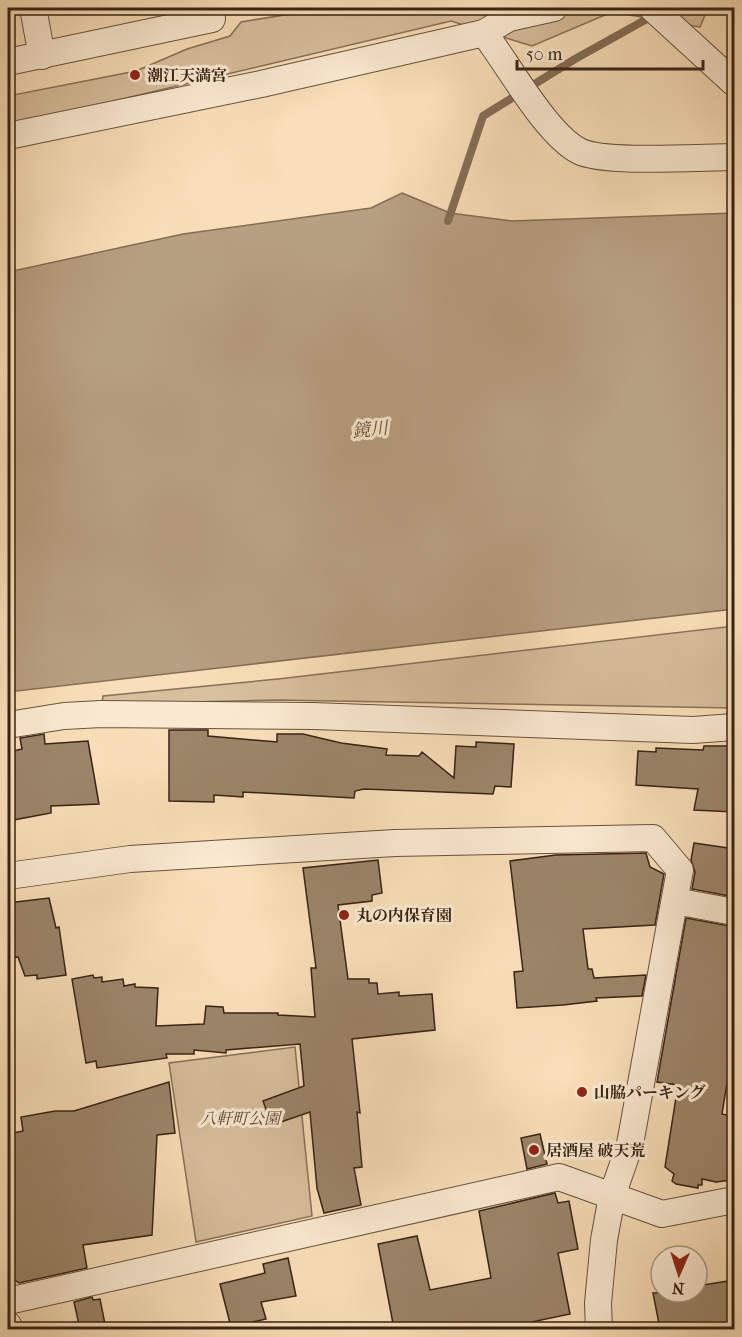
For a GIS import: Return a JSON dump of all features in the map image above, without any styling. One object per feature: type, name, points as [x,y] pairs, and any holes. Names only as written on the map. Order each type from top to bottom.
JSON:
[{"type":"street","points":[[33,8],[42,56]]},
{"type":"street","points":[[8,62],[212,19],[211,8]]},
{"type":"street","points":[[8,136],[261,84],[484,33],[509,18],[554,8]]},
{"type":"street","points":[[652,8],[735,83]]},
{"type":"street","points":[[484,33],[546,121],[579,151],[606,158],[735,157]]},
{"type":"street","points":[[8,725],[81,714],[112,714],[314,716],[693,730],[735,727]]},
{"type":"street","points":[[8,876],[130,859],[383,844],[653,838],[680,870],[630,1144],[612,1196],[603,1250],[598,1303],[599,1329]]},
{"type":"street","points":[[675,901],[735,912]]},
{"type":"street","points":[[8,1301],[559,1177],[662,1214],[735,1200]]},
{"type":"street","points":[[8,1325],[10,1329]]},
{"type":"green space","name":"潮江天満宮","points":[[327,8],[708,8],[700,27],[612,12],[532,46],[451,21],[8,126],[8,96],[136,71],[187,49],[230,36],[241,22]]},
{"type":"green space","points":[[734,626],[734,708],[277,700],[102,704],[103,696],[278,679]]},
{"type":"green space","name":"八軒町公園","points":[[295,1047],[312,1216],[196,1242],[169,1063]]},
{"type":"water","name":"鏡川","points":[[402,193],[450,213],[512,221],[734,213],[734,609],[8,692],[8,272],[183,234],[371,208]]},
{"type":"building","points":[[169,730],[208,730],[208,736],[277,742],[277,734],[303,734],[341,743],[387,749],[386,755],[419,756],[422,752],[454,778],[456,746],[476,747],[476,742],[514,744],[511,787],[495,786],[493,794],[364,789],[355,791],[354,798],[243,792],[243,797],[214,795],[214,802],[169,801]]},
{"type":"building","points":[[44,734],[45,744],[88,741],[99,804],[51,806],[51,813],[8,821],[8,752],[22,749],[20,738]]},
{"type":"building","points":[[704,746],[735,746],[735,812],[694,810],[698,789],[636,785],[638,751],[656,752],[656,748],[703,750]]},
{"type":"building","points":[[694,843],[735,849],[735,897],[692,889],[695,872],[691,860]]},
{"type":"building","points":[[646,853],[650,867],[664,874],[655,925],[583,929],[588,969],[592,969],[594,978],[646,975],[642,996],[596,998],[597,1001],[517,1008],[514,972],[523,971],[510,861],[556,855]]},
{"type":"building","points":[[378,860],[382,893],[372,895],[372,901],[338,905],[348,979],[369,979],[369,983],[377,983],[378,994],[399,992],[399,996],[432,994],[435,1030],[352,1039],[360,1113],[357,1112],[362,1167],[354,1168],[361,1205],[324,1213],[317,1188],[310,1112],[272,1125],[263,1101],[304,1086],[300,1044],[226,1050],[226,1053],[194,1050],[194,1054],[166,1054],[167,1058],[97,1068],[96,1061],[86,1063],[72,979],[93,975],[94,978],[102,977],[102,982],[123,979],[124,986],[135,984],[135,987],[158,988],[156,1026],[204,1024],[206,1006],[223,1007],[224,1013],[278,1013],[278,1015],[315,1017],[311,968],[316,968],[303,868]]},
{"type":"building","points":[[49,898],[56,928],[59,927],[66,975],[37,979],[37,975],[25,976],[18,957],[8,958],[8,903]]},
{"type":"building","points":[[686,918],[735,927],[735,1034],[722,1114],[735,1117],[730,1161],[733,1162],[731,1180],[716,1182],[702,1179],[702,1185],[698,1185],[698,1188],[676,1184],[672,1181],[674,1174],[665,1167],[678,1085],[657,1082]]},
{"type":"building","points":[[169,1082],[175,1133],[157,1135],[152,1235],[83,1245],[87,1268],[19,1283],[8,1275],[8,1134],[23,1131],[21,1117],[55,1111],[74,1111]]},
{"type":"building","name":"居酒屋 破天荒","points":[[540,1134],[547,1164],[527,1169],[521,1138]]},
{"type":"building","points":[[555,1193],[558,1203],[569,1201],[578,1249],[558,1253],[570,1314],[498,1329],[394,1329],[378,1244],[417,1236],[430,1290],[491,1278],[479,1211]]},
{"type":"building","points":[[288,1258],[296,1296],[261,1302],[266,1319],[231,1327],[220,1284],[265,1273],[263,1264]]},
{"type":"building","points":[[735,1280],[735,1329],[660,1329],[655,1304],[709,1304],[709,1284]]},
{"type":"building","points":[[92,1297],[93,1300],[100,1299],[106,1329],[80,1329],[74,1302]]},
{"type":"waterway","points":[[448,221],[483,116],[575,59],[654,15]]},
{"type":"place","name":"潮江天満宮","points":[[135,75]]},
{"type":"place","name":"丸の内保育園","points":[[344,915]]},
{"type":"place","name":"山脇パーキング","points":[[582,1092]]},
{"type":"place","name":"居酒屋 破天荒","points":[[534,1150]]}]
